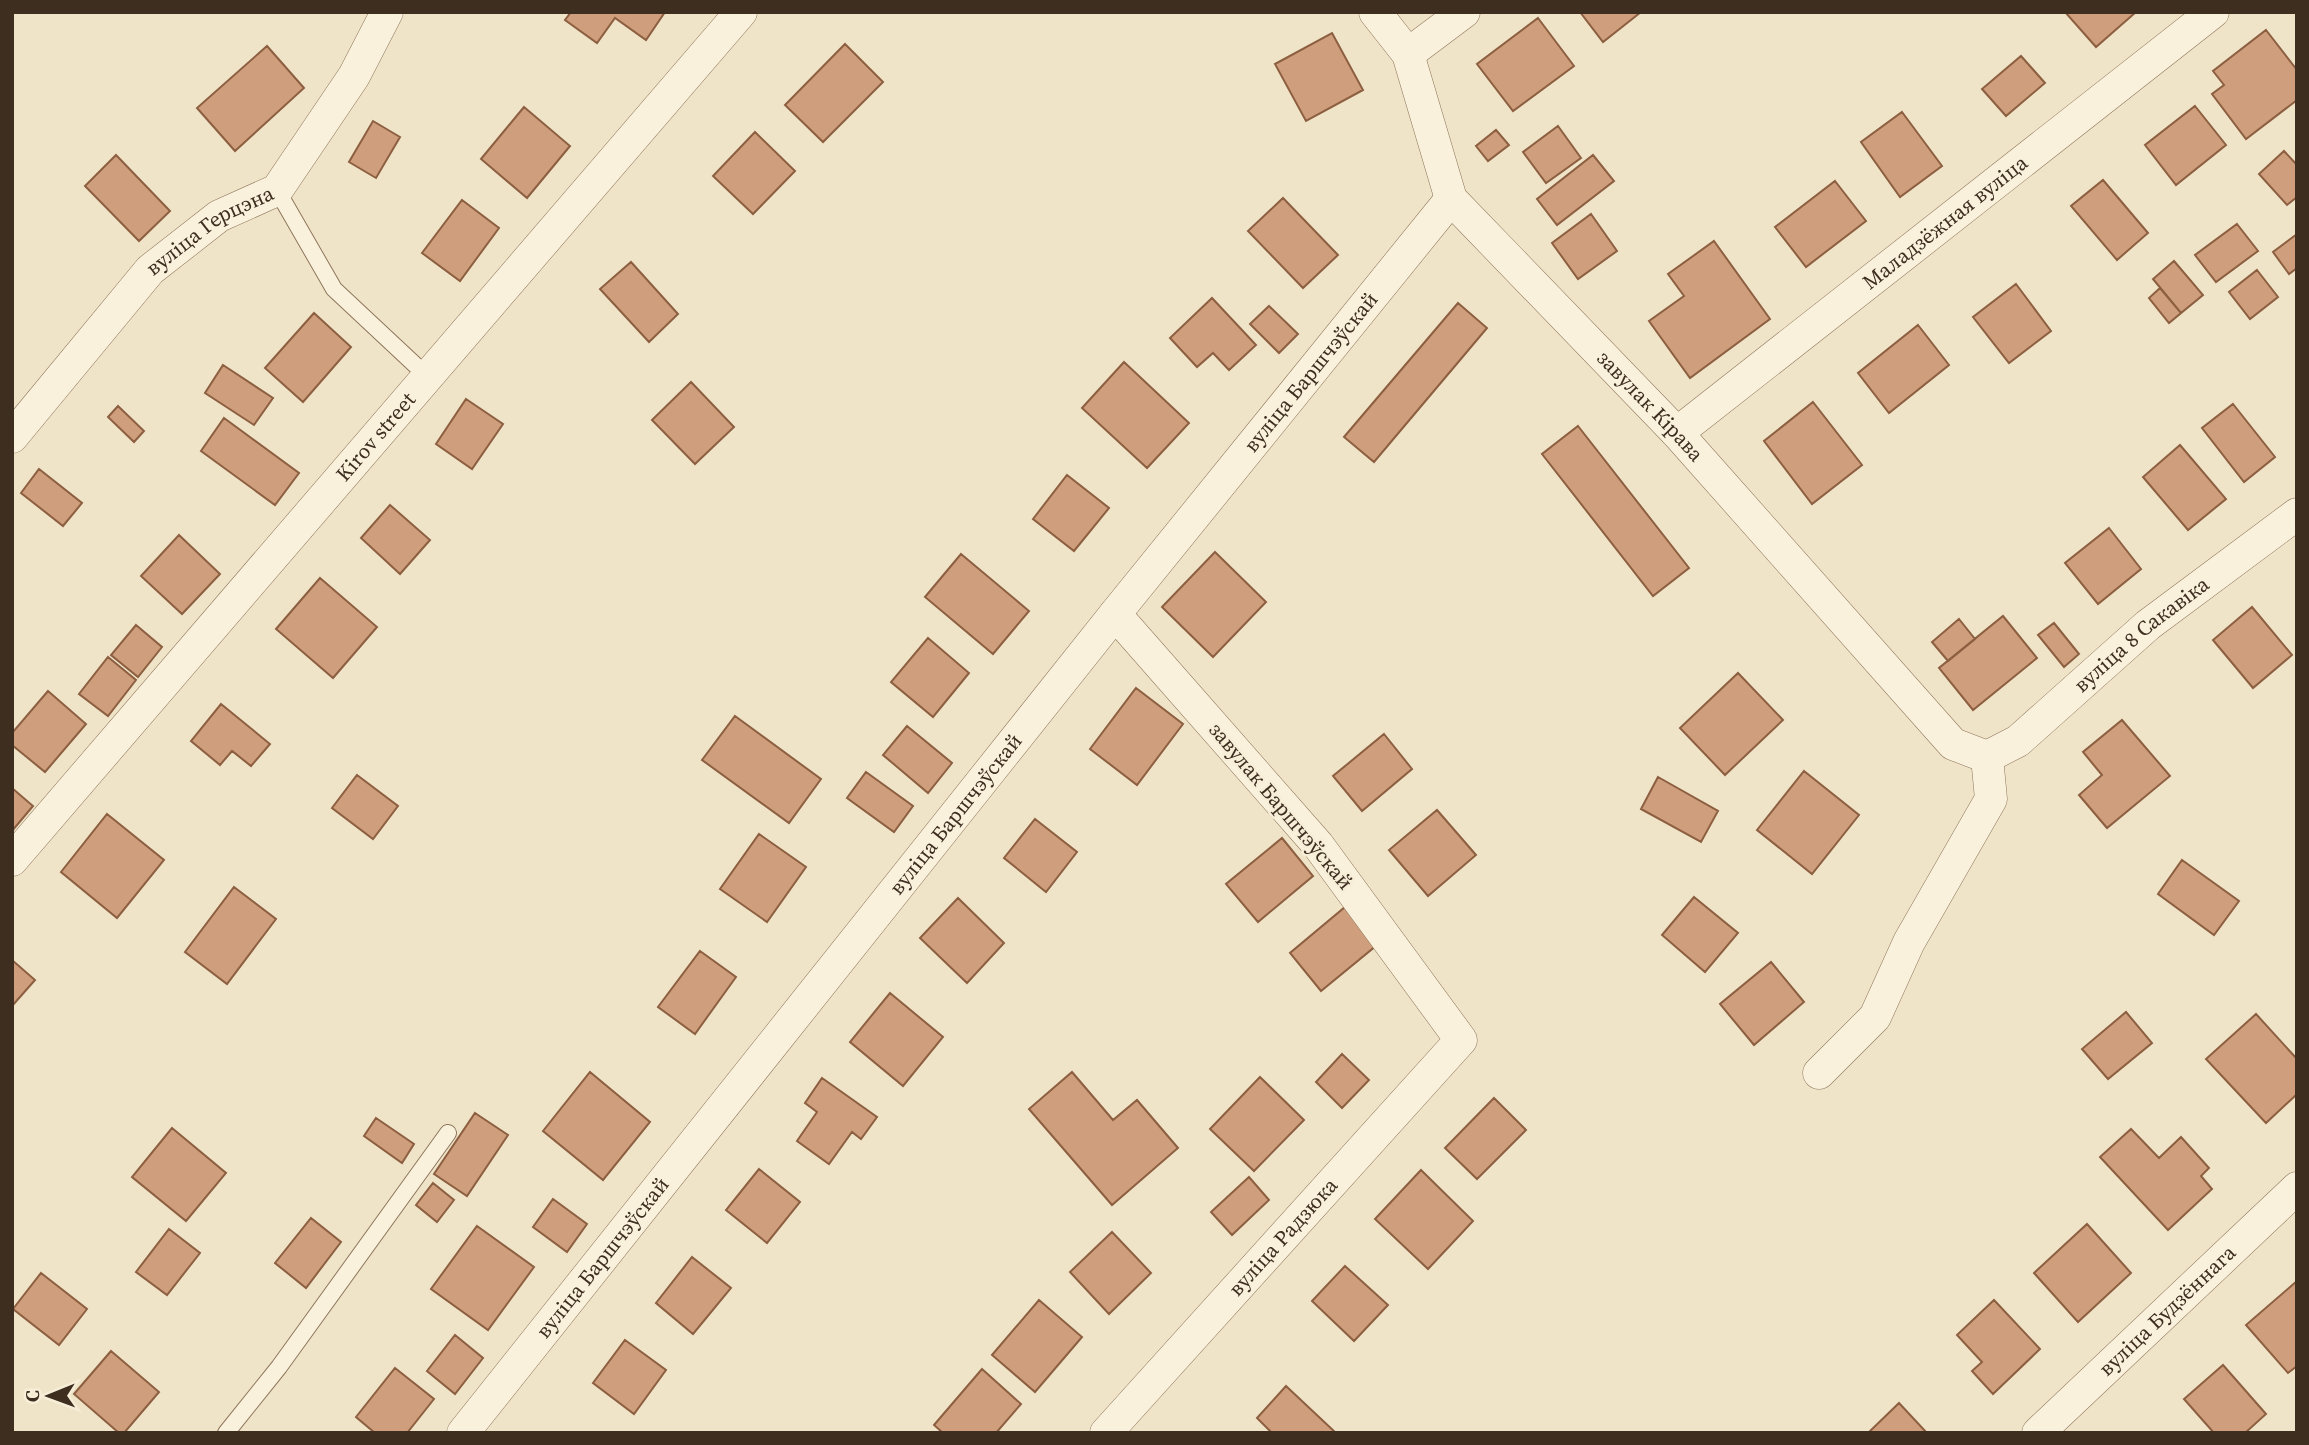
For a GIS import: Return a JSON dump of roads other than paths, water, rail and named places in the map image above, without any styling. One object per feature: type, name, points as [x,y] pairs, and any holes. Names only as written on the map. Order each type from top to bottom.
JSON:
[{"type":"street","name":"вуліца Герцэна","points":[[12,437],[150,270],[219,216],[276,190],[354,76],[387,12]]},
{"type":"street","name":"Kirov street","points":[[12,860],[741,12]]},
{"type":"street","name":"завулак Кірава","points":[[1375,12],[1408,54],[1451,199],[1677,433],[1953,744],[1987,757]]},
{"type":"street","points":[[1408,54],[1464,12]]},
{"type":"street","name":"Маладзёжная вуліца","points":[[1677,433],[2213,12]]},
{"type":"street","name":"вуліца Баршчэўскай","points":[[463,1433],[1115,614],[1451,199]]},
{"type":"street","name":"вуліца 8 Сакавіка","points":[[1987,757],[2018,741],[2148,625],[2297,514]]},
{"type":"street","name":"завулак Баршчэўскай","points":[[1115,614],[1318,845],[1461,1040]]},
{"type":"street","points":[[1819,1073],[1875,1017],[1909,942],[1991,799],[1987,757]]},
{"type":"street","name":"вуліца Радзюка","points":[[1106,1433],[1461,1040]]},
{"type":"street","name":"вуліца Будзённага","points":[[2038,1433],[2297,1188]]},
{"type":"lane","points":[[276,190],[334,289],[427,376]]},
{"type":"lane","points":[[226,1433],[279,1367],[448,1133]]}]
